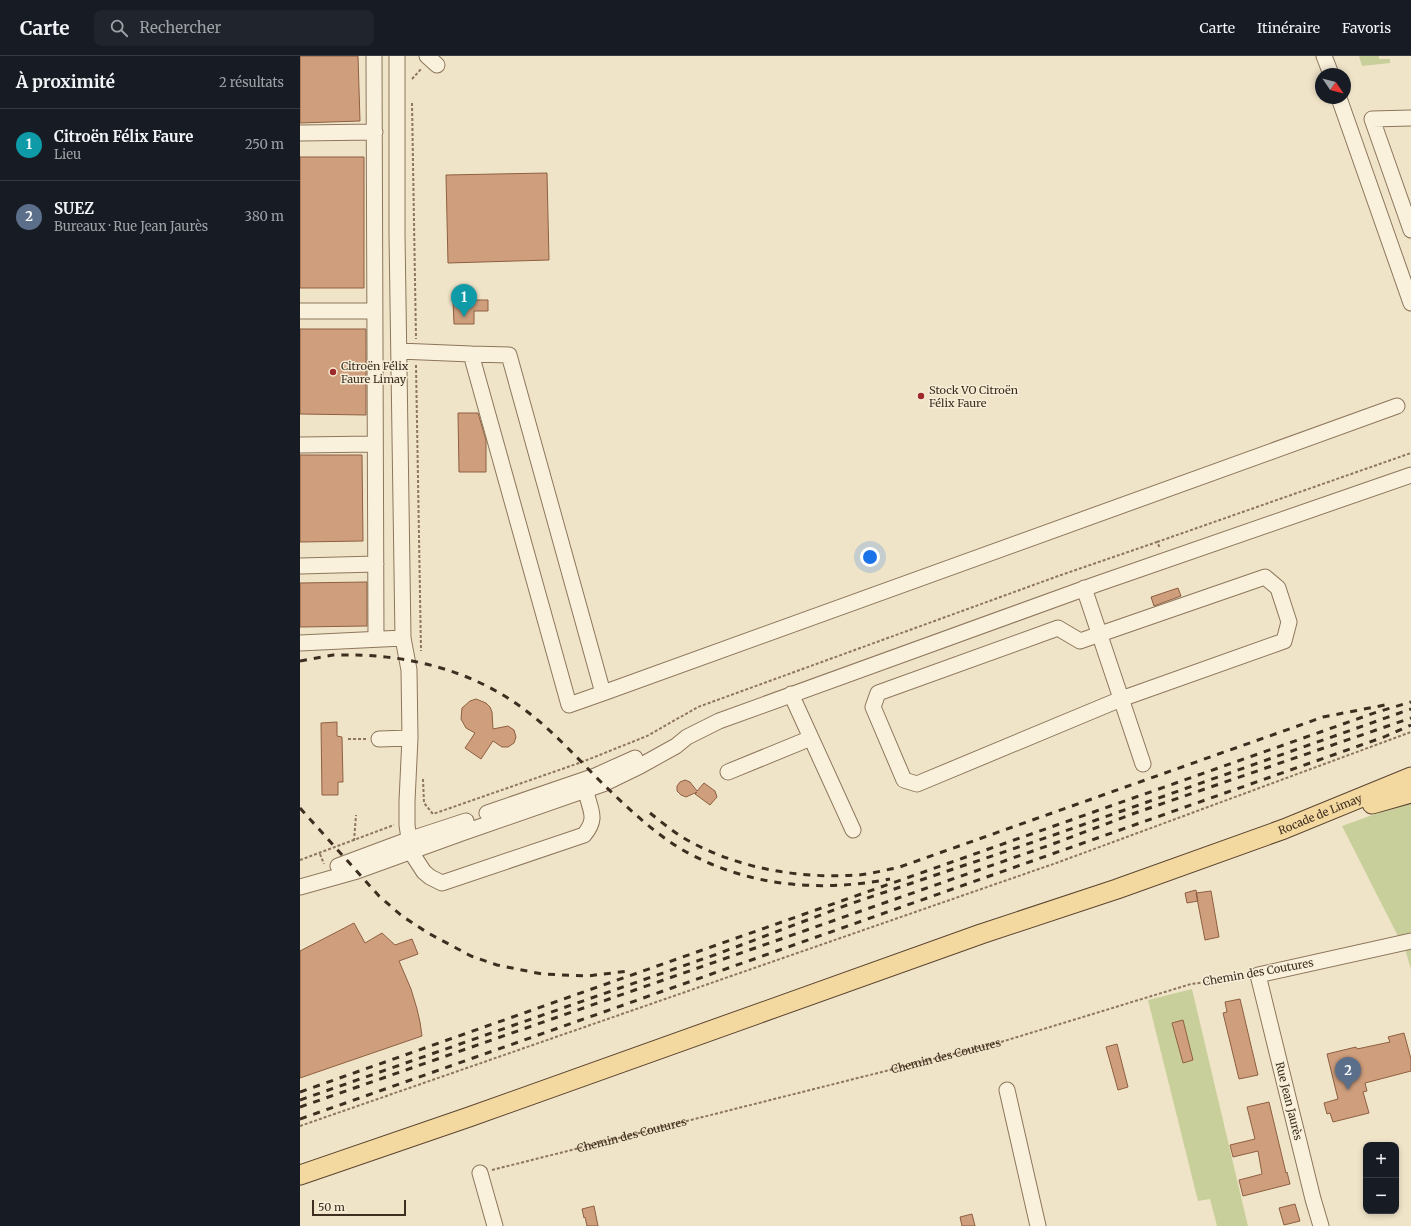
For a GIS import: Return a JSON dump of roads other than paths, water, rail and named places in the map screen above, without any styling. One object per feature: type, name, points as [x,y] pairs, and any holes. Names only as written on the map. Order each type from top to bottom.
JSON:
[{"type":"main road","name":"Rocade de Limay","points":[[1284,829],[1411,777]]},
{"type":"main road","name":"Rocade de Limay","points":[[1284,829],[1411,793]]},
{"type":"main road","points":[[300,1175],[469,1117],[966,940],[1117,889],[1284,829]]},
{"type":"street","points":[[374,56],[376,639]]},
{"type":"street","points":[[397,56],[403,638],[409,670],[410,738],[407,825],[410,846],[424,872],[442,883],[584,835],[589,829],[593,817],[586,790]]},
{"type":"street","points":[[1324,56],[1329,68]]},
{"type":"street","points":[[1341,104],[1411,303]]},
{"type":"street","points":[[1411,118],[1372,119],[1411,230]]},
{"type":"street","points":[[300,133],[375,132]]},
{"type":"street","points":[[300,311],[375,311]]},
{"type":"street","points":[[399,351],[509,355],[603,693]]},
{"type":"street","points":[[471,354],[569,705],[1397,406]]},
{"type":"street","points":[[300,445],[375,444]]},
{"type":"street","points":[[300,887],[357,871],[410,846],[595,776],[672,741],[687,737],[719,721],[791,694],[1084,588],[1411,475]]},
{"type":"street","points":[[300,566],[376,564]]},
{"type":"street","points":[[1265,577],[1278,588],[1289,622],[1284,641],[1121,699],[917,784],[904,780],[873,707],[878,692],[1058,628],[1080,641],[1100,635],[1265,577]]},
{"type":"street","points":[[1084,588],[1143,764]]},
{"type":"street","points":[[300,643],[403,638]]},
{"type":"street","points":[[791,694],[854,830]]},
{"type":"street","points":[[300,879],[350,863],[462,833],[603,784],[676,746],[687,737]]},
{"type":"street","points":[[378,739],[410,738]]},
{"type":"street","points":[[728,772],[812,738]]},
{"type":"street","name":"Chemin des Coutures","points":[[1258,975],[1411,941]]},
{"type":"street","name":"Rue Jean Jaurès","points":[[1258,975],[1321,1226]]},
{"type":"street","points":[[1007,1090],[1038,1226]]},
{"type":"street","points":[[480,1173],[495,1226]]},
{"type":"railway","points":[[300,661],[333,655],[397,658],[438,667],[478,682],[514,702],[538,721],[561,741],[634,813],[667,840],[690,854],[738,874],[763,880],[813,886],[864,883],[890,879]]},
{"type":"railway","points":[[300,1092],[1377,712],[1411,702]]},
{"type":"railway","points":[[650,813],[682,837],[702,848],[745,864],[790,873],[812,875],[835,876],[863,874],[897,868],[1323,717],[1385,705]]},
{"type":"railway","points":[[300,1100],[720,953],[847,905],[1048,837],[1411,709]]},
{"type":"railway","points":[[300,1107],[1050,845],[1138,812],[1411,718]]},
{"type":"railway","points":[[300,1119],[1384,737],[1411,725]]},
{"type":"railway","points":[[300,808],[379,896],[402,916],[428,933],[471,956],[497,965],[542,974],[587,976],[629,971]]},
{"type":"place","name":"Citroën Félix Faure","points":[[464,317]]},
{"type":"place","name":"Citroën Félix Faure Limay","points":[[333,372]]},
{"type":"place","name":"Stock VO Citroën Félix Faure","points":[[921,396]]},
{"type":"place","name":"SUEZ","points":[[1348,1090]]}]
